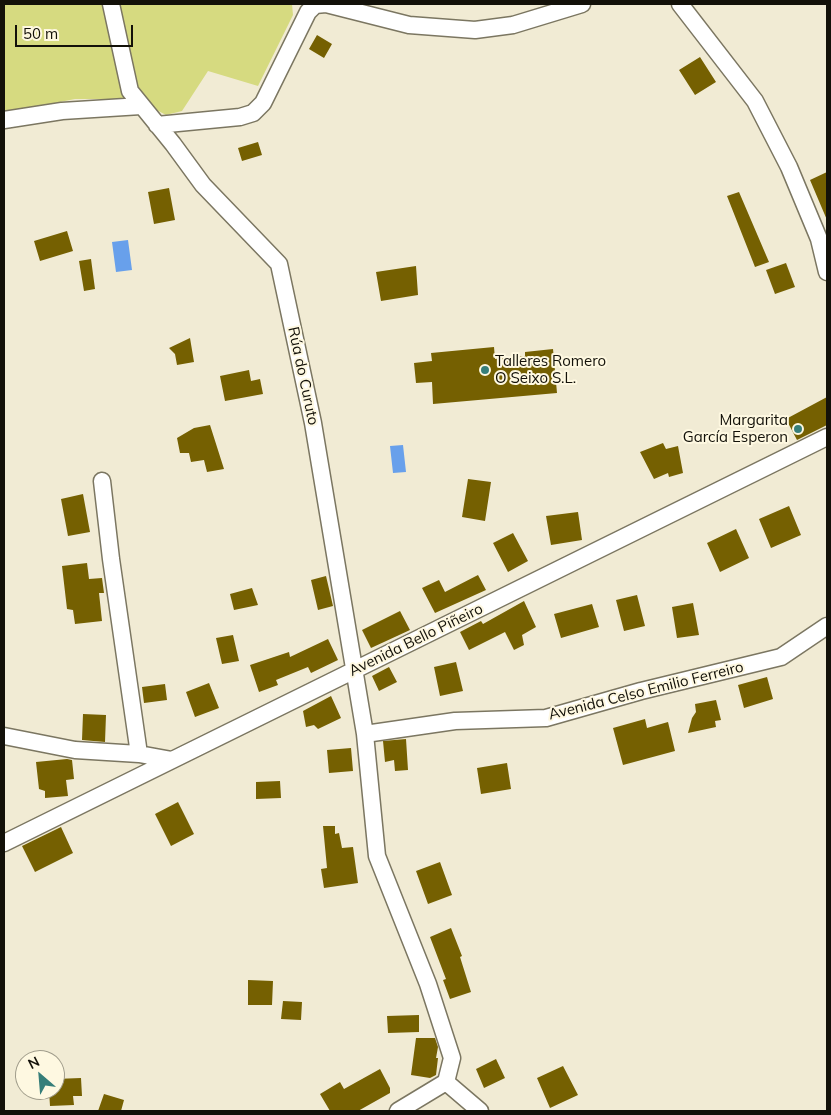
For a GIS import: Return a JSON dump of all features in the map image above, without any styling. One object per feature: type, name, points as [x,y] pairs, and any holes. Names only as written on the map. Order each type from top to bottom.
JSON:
[{"type":"street","name":"Rúa do Curuto","points":[[112,4],[130,91],[203,185],[279,264],[313,423],[354,671]]},
{"type":"street","points":[[157,125],[240,117],[253,113],[263,103],[308,12],[315,5],[326,4],[409,25],[475,30],[513,25],[582,4]]},
{"type":"street","points":[[680,4],[755,101],[789,167],[819,239],[827,272]]},
{"type":"street","points":[[4,120],[62,111],[141,106]]},
{"type":"street","name":"Avenida Bello Piñeiro","points":[[4,843],[827,437]]},
{"type":"street","points":[[102,481],[111,559],[139,754]]},
{"type":"street","name":"Avenida Celso Emilio Ferreiro","points":[[365,734],[455,721],[546,718],[641,691],[781,658],[827,626]]},
{"type":"street","points":[[354,671],[365,734],[377,856],[428,984],[452,1058],[446,1082],[398,1111]]},
{"type":"street","points":[[4,736],[74,750],[139,754],[172,760]]},
{"type":"street","points":[[446,1082],[480,1111]]},
{"type":"green space","points":[[4,4],[106,4],[127,99],[75,99],[4,113]]},
{"type":"green space","points":[[116,4],[292,4],[293,15],[258,86],[208,71],[182,111],[166,115],[147,105],[135,90]]},
{"type":"water","points":[[128,240],[132,270],[116,272],[112,242]]},
{"type":"water","points":[[403,445],[406,472],[393,473],[390,446]]},
{"type":"building","points":[[317,35],[332,44],[324,58],[309,49]]},
{"type":"building","points":[[700,57],[716,82],[695,95],[679,70]]},
{"type":"building","points":[[258,142],[262,155],[242,161],[238,148]]},
{"type":"building","points":[[827,172],[827,220],[810,180]]},
{"type":"building","points":[[169,188],[175,220],[154,224],[148,192]]},
{"type":"building","points":[[739,192],[769,262],[755,267],[727,196]]},
{"type":"building","points":[[67,231],[73,251],[40,261],[34,241]]},
{"type":"building","points":[[91,259],[95,289],[84,291],[79,261]]},
{"type":"building","points":[[786,263],[795,287],[775,294],[766,270]]},
{"type":"building","points":[[416,266],[418,295],[381,301],[376,272]]},
{"type":"building","points":[[190,338],[194,362],[177,365],[175,354],[169,348]]},
{"type":"building","name":"Talleres Romero O Seixo S.L.","points":[[494,347],[495,359],[525,356],[525,352],[553,349],[557,393],[433,404],[432,382],[416,383],[414,363],[432,361],[431,353]]},
{"type":"building","points":[[249,370],[251,381],[260,379],[263,394],[225,401],[220,376]]},
{"type":"building","points":[[827,397],[827,425],[797,440],[786,419]]},
{"type":"building","points":[[210,425],[224,469],[207,472],[204,460],[191,462],[189,453],[180,453],[177,438],[194,428]]},
{"type":"building","points":[[663,443],[666,449],[678,446],[683,473],[669,477],[668,473],[654,479],[640,452]]},
{"type":"building","points":[[468,479],[491,482],[485,521],[462,517]]},
{"type":"building","points":[[83,494],[90,532],[68,536],[61,499]]},
{"type":"building","points":[[789,506],[801,535],[771,548],[759,519]]},
{"type":"building","points":[[578,512],[582,540],[551,545],[546,516]]},
{"type":"building","points":[[736,529],[749,558],[720,572],[707,543]]},
{"type":"building","points":[[513,533],[528,561],[508,572],[493,543]]},
{"type":"building","points":[[87,563],[89,579],[102,578],[104,593],[99,593],[102,621],[75,624],[73,610],[67,609],[62,566]]},
{"type":"building","points":[[478,575],[486,590],[435,613],[422,588],[439,580],[445,592]]},
{"type":"building","points":[[326,576],[333,606],[318,610],[311,580]]},
{"type":"building","points":[[252,588],[258,605],[234,610],[230,594]]},
{"type":"building","points":[[637,595],[645,626],[624,631],[616,600]]},
{"type":"building","points":[[524,601],[536,627],[522,635],[524,645],[514,650],[505,632],[469,650],[460,632],[481,621],[483,624]]},
{"type":"building","points":[[693,603],[699,635],[677,638],[672,607]]},
{"type":"building","points":[[592,604],[599,627],[561,638],[554,614]]},
{"type":"building","points":[[400,611],[410,630],[371,648],[362,630]]},
{"type":"building","points":[[233,635],[239,661],[222,664],[216,638]]},
{"type":"building","points":[[328,639],[338,660],[311,673],[308,667],[276,680],[278,685],[259,692],[250,665],[289,652],[290,657]]},
{"type":"building","points":[[456,662],[463,691],[440,696],[434,667]]},
{"type":"building","points":[[389,667],[397,682],[379,691],[372,676]]},
{"type":"building","points":[[767,677],[773,699],[744,708],[738,685]]},
{"type":"building","points":[[209,683],[219,708],[195,717],[186,692]]},
{"type":"building","points":[[165,684],[167,700],[144,703],[142,687]]},
{"type":"building","points":[[331,696],[341,718],[318,729],[314,725],[306,727],[303,711]]},
{"type":"building","points":[[716,700],[721,720],[715,721],[716,727],[688,733],[692,718],[696,712],[695,704]]},
{"type":"building","points":[[83,714],[106,715],[105,742],[82,740]]},
{"type":"building","points":[[645,719],[647,728],[668,722],[675,751],[623,765],[613,728]]},
{"type":"building","points":[[406,739],[408,770],[395,771],[394,760],[385,762],[383,741]]},
{"type":"building","points":[[351,748],[353,771],[329,773],[327,750]]},
{"type":"building","points":[[72,760],[74,779],[66,780],[68,796],[45,798],[45,791],[39,789],[36,762]]},
{"type":"building","points":[[507,763],[511,789],[481,794],[477,768]]},
{"type":"building","points":[[280,781],[281,798],[256,799],[256,782]]},
{"type":"building","points":[[178,802],[194,834],[171,846],[155,814]]},
{"type":"building","points":[[323,826],[335,826],[335,834],[339,833],[342,848],[353,847],[358,883],[324,888],[321,869],[327,868]]},
{"type":"building","points":[[61,827],[73,853],[35,872],[22,846]]},
{"type":"building","points":[[440,862],[452,895],[428,904],[416,871]]},
{"type":"building","points":[[451,928],[462,956],[460,957],[471,992],[450,999],[443,980],[446,979],[430,937]]},
{"type":"building","points":[[248,980],[273,981],[272,1005],[248,1005]]},
{"type":"building","points":[[283,1001],[302,1002],[301,1020],[281,1019]]},
{"type":"building","points":[[419,1015],[419,1032],[388,1033],[387,1016]]},
{"type":"building","points":[[416,1038],[435,1038],[438,1047],[436,1075],[430,1078],[411,1075]]},
{"type":"building","points":[[496,1059],[505,1078],[484,1088],[476,1069]]},
{"type":"building","points":[[563,1066],[578,1095],[550,1108],[537,1078]]},
{"type":"building","points":[[380,1069],[390,1088],[390,1093],[358,1111],[330,1111],[320,1094],[340,1082],[344,1089]]},
{"type":"building","points":[[81,1078],[82,1096],[73,1096],[74,1105],[50,1106],[50,1100],[65,1100],[65,1079]]},
{"type":"building","points":[[104,1094],[124,1100],[121,1111],[98,1111]]},
{"type":"place","name":"Talleres Romero O Seixo S.L.","points":[[485,370]]},
{"type":"place","name":"Margarita García Esperon","points":[[798,429]]}]
